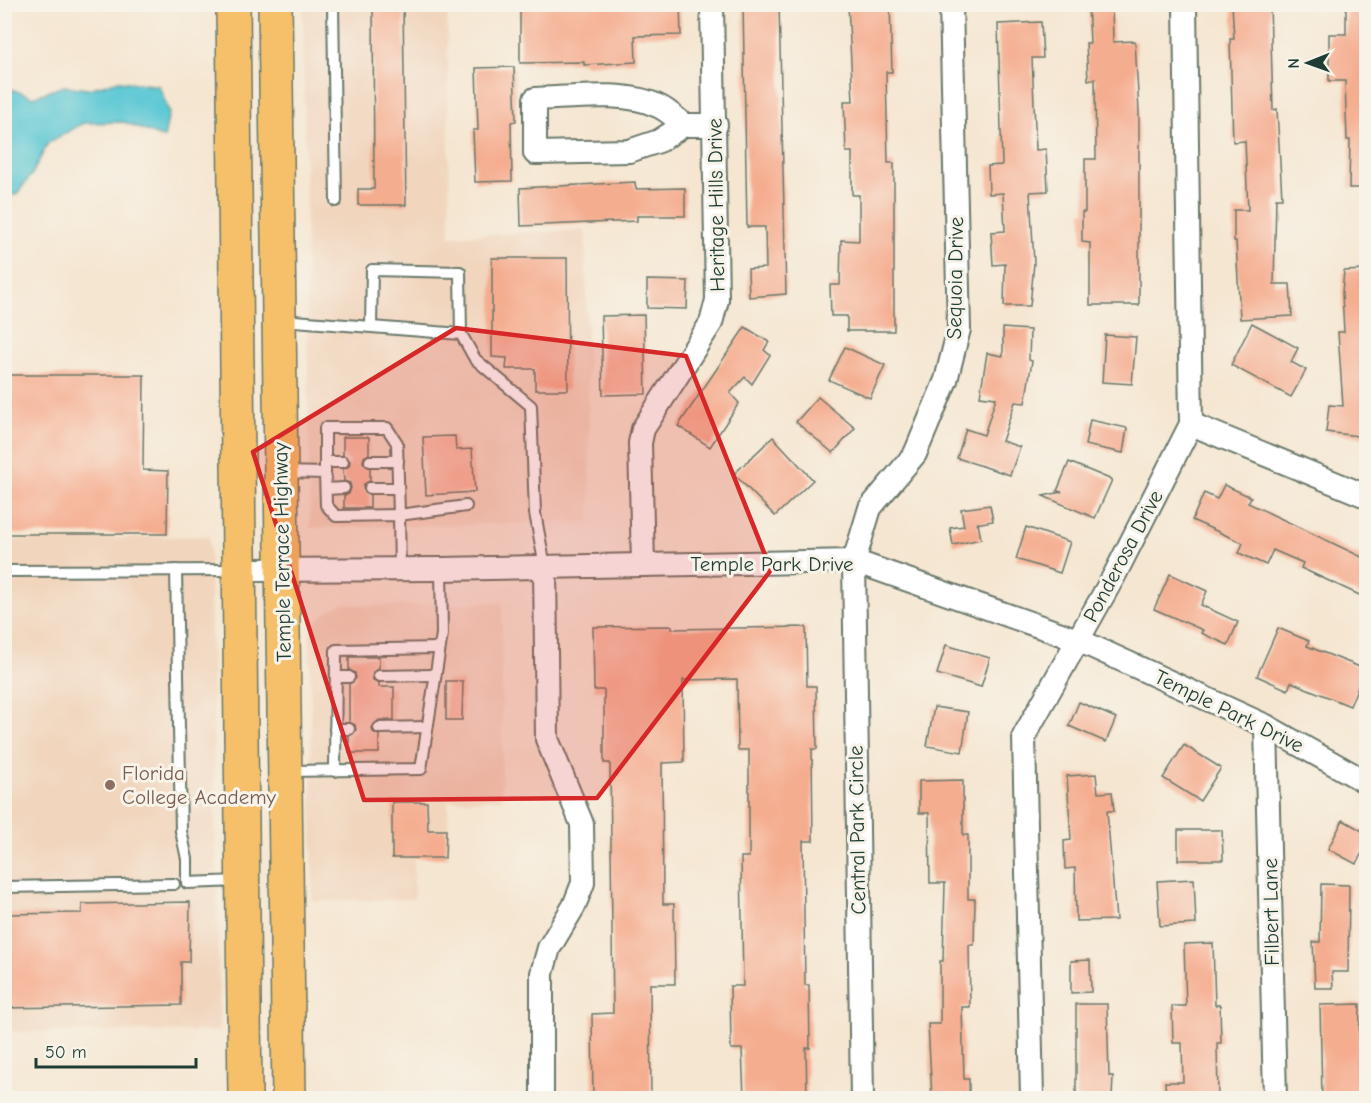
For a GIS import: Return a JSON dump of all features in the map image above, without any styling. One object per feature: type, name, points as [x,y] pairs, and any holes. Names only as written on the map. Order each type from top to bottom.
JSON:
[{"type":"main road","name":"Temple Terrace Highway","points":[[233,4],[245,1098]]},
{"type":"main road","name":"Temple Terrace Highway","points":[[275,4],[289,1098]]},
{"type":"street","name":"Heritage Hills Drive","points":[[643,565],[640,442],[643,429],[715,313],[716,125],[712,4]]},
{"type":"street","name":"Sequoia Drive","points":[[854,561],[870,508],[915,454],[946,380],[959,329],[951,4]]},
{"type":"street","name":"Ponderosa Drive","points":[[1032,1098],[1024,736],[1078,640],[1191,424],[1185,4]]},
{"type":"street","points":[[684,125],[660,107],[643,100],[625,97],[535,99],[536,153],[629,151],[659,141],[684,125],[716,125]]},
{"type":"street","points":[[1191,424],[1366,496]]},
{"type":"street","name":"Temple Park Drive","points":[[239,570],[441,569],[854,561],[1078,640],[1266,726],[1366,782]]},
{"type":"street","name":"Central Park Circle","points":[[854,561],[862,1098]]},
{"type":"street","points":[[542,1098],[542,973],[549,948],[574,906],[583,883],[582,824],[547,739],[545,567]]},
{"type":"street","name":"Filbert Lane","points":[[1266,726],[1275,1098]]},
{"type":"lane","points":[[333,4],[336,201]]},
{"type":"lane","points":[[371,326],[372,270],[460,272],[461,334],[475,359],[531,406],[535,513],[545,567]]},
{"type":"lane","points":[[279,320],[461,334]]},
{"type":"lane","points":[[400,569],[399,515],[398,488],[398,461],[397,443],[387,428],[325,429],[326,505],[336,516],[399,515],[466,506]]},
{"type":"lane","points":[[370,461],[398,461]]},
{"type":"lane","points":[[281,472],[325,467],[343,462]]},
{"type":"lane","points":[[326,489],[344,488]]},
{"type":"lane","points":[[370,488],[398,488]]},
{"type":"lane","points":[[285,771],[421,769],[441,634],[441,569]]},
{"type":"lane","points":[[176,570],[181,831],[187,859],[188,883],[242,880]]},
{"type":"lane","points":[[4,572],[239,570]]},
{"type":"lane","points":[[335,771],[336,650],[438,648]]},
{"type":"lane","points":[[379,676],[434,675]]},
{"type":"lane","points":[[336,677],[350,676]]},
{"type":"lane","points":[[379,728],[427,727]]},
{"type":"lane","points":[[336,729],[349,729]]},
{"type":"lane","points":[[4,887],[174,884]]},
{"type":"highlighted area","points":[[456,328],[686,356],[771,570],[597,798],[364,800],[253,452]]},
{"type":"shaded area","points":[[303,5],[447,5],[450,236],[585,230],[591,522],[310,528]]},
{"type":"shaded area","name":"Florida College Academy","points":[[209,536],[220,1031],[5,1032],[4,540]]},
{"type":"shaded area","points":[[502,602],[502,799],[448,801],[449,858],[414,858],[414,899],[313,901],[310,634],[315,624],[323,614],[344,603],[371,606]]},
{"type":"water","points":[[119,81],[159,86],[169,112],[164,138],[124,122],[83,123],[48,143],[32,174],[16,195],[5,194],[5,90],[8,88],[33,97],[64,86],[88,89]]},
{"type":"building","points":[[373,4],[403,4],[406,205],[358,205],[358,189],[374,189]]},
{"type":"building","points":[[520,4],[680,4],[681,35],[635,36],[636,62],[584,65],[584,62],[520,63]]},
{"type":"building","points":[[743,4],[779,4],[786,294],[749,297],[748,269],[766,268],[765,227],[747,227]]},
{"type":"building","points":[[848,4],[890,4],[892,72],[886,72],[888,163],[894,163],[894,331],[847,331],[847,316],[831,316],[830,285],[840,285],[841,240],[859,241],[859,195],[852,195],[852,152],[846,152],[844,101],[853,101]]},
{"type":"building","points":[[1088,4],[1112,4],[1113,42],[1135,41],[1139,112],[1139,305],[1090,305],[1090,243],[1082,242],[1082,212],[1085,212],[1085,159],[1096,159],[1095,79],[1088,80],[1086,43],[1090,43]]},
{"type":"building","points":[[1232,4],[1270,4],[1273,110],[1277,109],[1282,198],[1276,198],[1274,284],[1290,284],[1292,316],[1240,319],[1234,210],[1248,210],[1245,141],[1233,142],[1230,39],[1234,39]]},
{"type":"building","points":[[1346,4],[1366,4],[1366,188],[1349,188],[1350,140],[1347,140],[1345,81],[1329,81],[1329,34],[1346,34]]},
{"type":"building","points":[[1041,22],[1043,58],[1032,58],[1036,150],[1046,149],[1048,191],[1030,192],[1034,263],[1030,306],[1004,306],[1005,264],[993,265],[991,232],[1005,231],[1003,193],[989,194],[988,166],[1002,165],[998,24]]},
{"type":"building","points":[[514,67],[516,121],[511,122],[512,181],[475,182],[473,130],[478,130],[476,68]]},
{"type":"building","points":[[635,182],[636,189],[685,188],[685,216],[637,216],[637,221],[521,226],[520,188]]},
{"type":"building","points":[[492,258],[567,258],[568,390],[535,390],[535,369],[506,369],[507,358],[492,357]]},
{"type":"building","points":[[1366,270],[1366,437],[1326,432],[1329,405],[1343,406],[1338,332],[1344,332],[1342,293],[1344,271]]},
{"type":"building","points":[[647,280],[688,281],[687,309],[647,308]]},
{"type":"building","points":[[644,315],[646,394],[603,395],[601,316]]},
{"type":"building","points":[[1252,323],[1298,348],[1291,362],[1306,370],[1291,397],[1231,365]]},
{"type":"building","points":[[745,327],[769,342],[764,350],[770,355],[752,384],[745,377],[730,393],[739,403],[710,447],[678,426]]},
{"type":"building","points":[[1003,328],[1030,330],[1029,360],[1032,361],[1025,403],[1015,402],[1002,441],[1020,447],[1010,475],[957,458],[966,429],[984,435],[996,398],[980,396],[987,353],[1003,356]]},
{"type":"building","points":[[1105,335],[1136,337],[1132,384],[1102,382]]},
{"type":"building","points":[[845,347],[885,365],[870,398],[829,380]]},
{"type":"building","points":[[4,375],[144,375],[143,470],[168,471],[167,534],[4,534]]},
{"type":"building","points":[[818,397],[855,428],[833,453],[796,422]]},
{"type":"building","points":[[1090,420],[1127,428],[1123,453],[1085,445]]},
{"type":"building","points":[[455,436],[456,450],[472,449],[475,492],[426,495],[423,437]]},
{"type":"building","points":[[343,437],[369,437],[369,454],[364,457],[363,462],[370,468],[370,481],[364,484],[363,489],[370,495],[370,508],[344,508],[344,496],[349,494],[351,488],[350,483],[344,481],[343,469],[349,466],[350,461],[343,455]]},
{"type":"building","points":[[773,437],[813,480],[775,516],[734,474]]},
{"type":"building","points":[[1069,462],[1112,480],[1095,518],[1043,496],[1062,492],[1057,491]]},
{"type":"building","points":[[1224,485],[1251,497],[1248,503],[1366,559],[1366,598],[1301,568],[1303,563],[1273,550],[1266,565],[1239,553],[1243,543],[1192,520],[1204,493],[1217,499]]},
{"type":"building","points":[[990,505],[993,521],[978,524],[981,539],[953,545],[950,528],[964,526],[961,509]]},
{"type":"building","points":[[1026,527],[1070,542],[1060,573],[1016,559]]},
{"type":"building","points":[[1170,574],[1207,591],[1201,605],[1238,622],[1228,645],[1201,633],[1203,630],[1154,609]]},
{"type":"building","points":[[672,626],[672,629],[806,627],[807,686],[816,686],[817,749],[812,749],[813,841],[803,841],[805,985],[809,985],[810,1048],[806,1048],[807,1098],[744,1098],[742,1049],[731,1049],[730,986],[743,986],[741,857],[749,857],[749,750],[738,750],[737,679],[683,680],[684,762],[662,763],[663,904],[674,904],[675,984],[650,984],[651,1098],[593,1098],[592,1014],[613,1013],[610,763],[604,763],[604,690],[594,690],[593,627]]},
{"type":"building","points":[[1278,628],[1309,641],[1307,646],[1365,669],[1350,706],[1291,682],[1288,690],[1257,676]]},
{"type":"building","points":[[946,645],[990,658],[981,687],[937,674]]},
{"type":"building","points":[[349,657],[379,657],[379,669],[373,672],[372,679],[379,683],[379,687],[394,687],[394,720],[379,720],[372,728],[373,732],[379,735],[379,753],[349,753],[349,736],[356,730],[355,725],[349,722],[349,684],[356,678],[355,673],[349,670]]},
{"type":"building","points":[[446,681],[463,681],[462,720],[446,720]]},
{"type":"building","points":[[1079,702],[1116,718],[1106,742],[1069,726]]},
{"type":"building","points":[[934,707],[968,712],[962,752],[927,746]]},
{"type":"building","points":[[1184,745],[1221,768],[1200,801],[1163,778]]},
{"type":"building","points":[[1096,774],[1098,793],[1112,792],[1114,811],[1107,811],[1116,920],[1076,921],[1075,868],[1065,869],[1064,841],[1071,840],[1067,776]]},
{"type":"building","points":[[963,780],[963,835],[968,835],[968,899],[975,899],[974,945],[969,945],[970,1007],[962,1007],[964,1079],[969,1079],[969,1098],[932,1098],[928,1024],[940,1024],[940,961],[943,961],[945,883],[930,883],[929,813],[919,813],[919,781]]},
{"type":"building","points":[[392,802],[427,802],[428,830],[446,830],[445,858],[392,858]]},
{"type":"building","points":[[1343,820],[1366,833],[1366,845],[1356,864],[1328,849]]},
{"type":"building","points":[[1178,830],[1222,830],[1223,860],[1178,860]]},
{"type":"building","points":[[1194,879],[1196,924],[1160,926],[1157,881]]},
{"type":"building","points":[[1321,884],[1349,885],[1348,972],[1332,972],[1333,988],[1315,988],[1313,942],[1320,942]]},
{"type":"building","points":[[190,902],[189,962],[181,962],[181,1005],[4,1008],[4,914],[82,913],[82,904]]},
{"type":"building","points":[[1213,943],[1215,1005],[1220,1005],[1221,1043],[1217,1043],[1218,1098],[1166,1098],[1165,1082],[1183,1082],[1182,1043],[1173,1043],[1172,1006],[1186,1006],[1184,944]]},
{"type":"building","points":[[1090,960],[1091,992],[1071,993],[1071,961]]},
{"type":"building","points":[[1076,1004],[1107,1004],[1109,1076],[1113,1076],[1112,1098],[1076,1098]]},
{"type":"building","points":[[1360,1004],[1358,1098],[1322,1098],[1320,1005]]},
{"type":"place","name":"Florida College Academy","points":[[110,785]]}]
